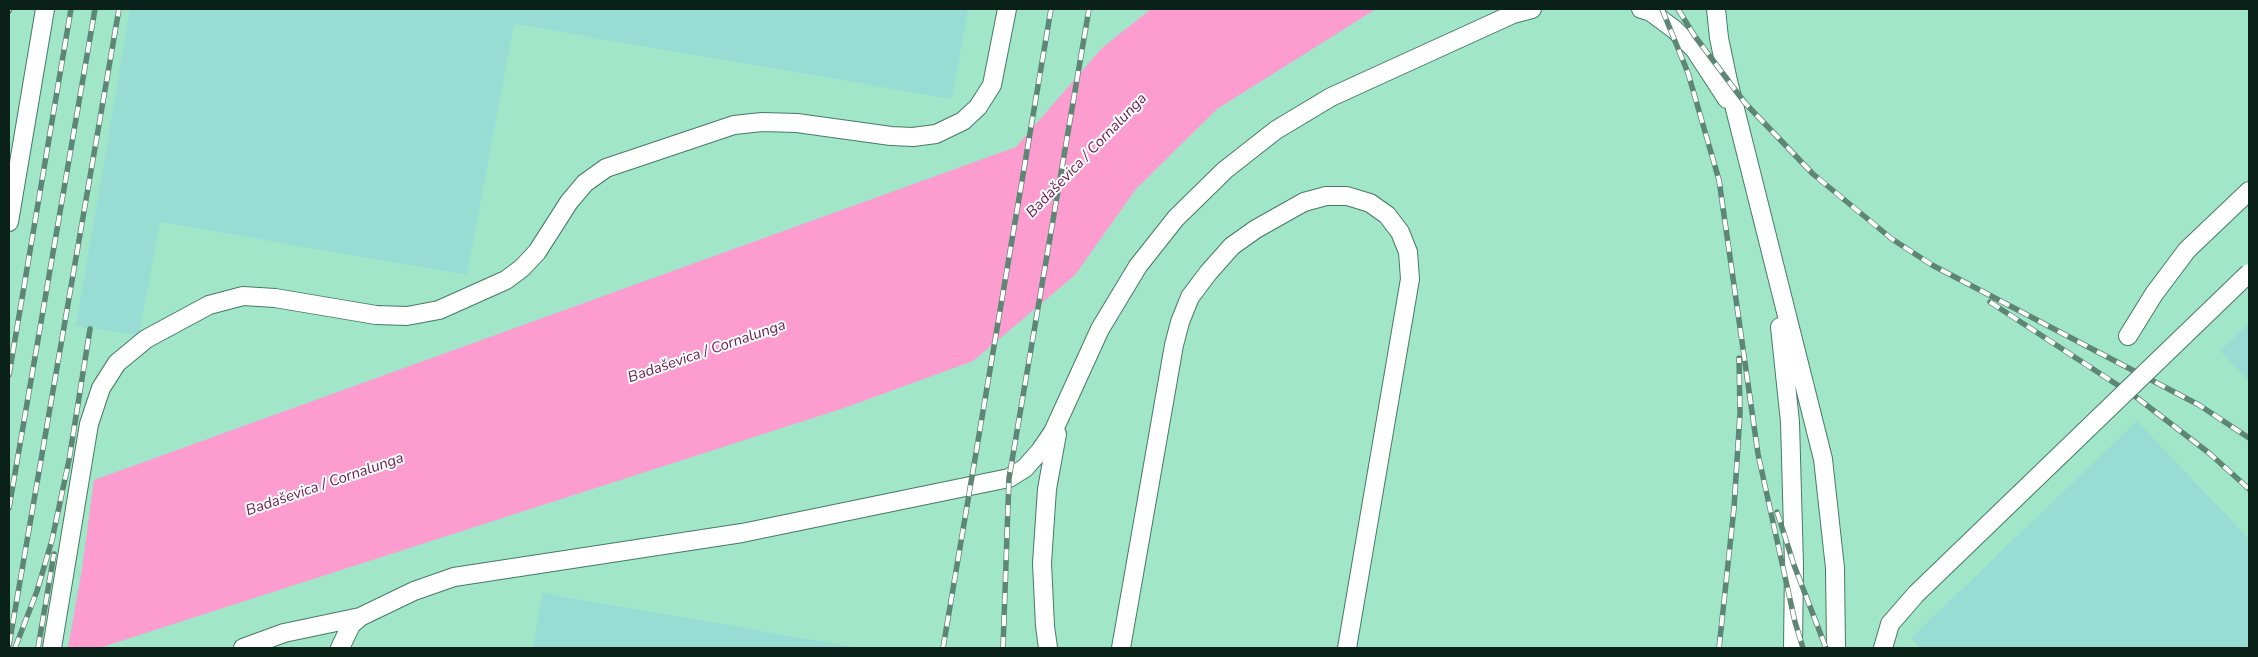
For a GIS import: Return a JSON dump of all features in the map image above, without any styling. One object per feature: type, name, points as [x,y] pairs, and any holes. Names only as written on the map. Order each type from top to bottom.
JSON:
[{"type":"lane","points":[[9,222],[45,9]]},
{"type":"lane","points":[[52,648],[89,424],[100,388],[117,363],[146,339],[209,305],[243,296],[275,298],[376,315],[407,316],[439,310],[506,280],[522,268],[537,252],[569,202],[586,183],[606,168],[734,126],[762,122],[797,123],[891,136],[913,137],[936,134],[963,120],[973,112],[992,85],[1007,9]]},
{"type":"lane","points":[[243,648],[284,633],[360,617],[414,591],[454,577],[742,533],[1009,478],[1025,468],[1040,451],[1062,412],[1100,329],[1138,266],[1176,218],[1225,170],[1276,130],[1331,97],[1513,14],[1532,9]]},
{"type":"lane","points":[[1641,9],[1651,12],[1675,30],[1695,50],[1723,91],[1738,120]]},
{"type":"lane","points":[[1716,9],[1719,38],[1738,120],[1823,459],[1835,568],[1836,648]]},
{"type":"lane","points":[[2128,336],[2154,294],[2187,250],[2249,191]]},
{"type":"lane","points":[[1121,648],[1174,345],[1180,322],[1190,298],[1208,273],[1232,246],[1256,229],[1304,202],[1326,196],[1347,196],[1370,203],[1387,215],[1400,232],[1408,252],[1410,279],[1347,648]]},
{"type":"lane","points":[[1774,267],[1790,422],[1794,565],[1793,648]]},
{"type":"lane","points":[[1883,648],[1890,624],[1916,594],[2249,273]]},
{"type":"lane","points":[[1048,648],[1042,562],[1044,527],[1051,459],[1062,412]]},
{"type":"lane","points":[[340,648],[352,624],[360,617]]},
{"type":"shaded area","points":[[9,9],[2249,9],[2249,648],[9,648]]},
{"type":"water","name":"Badaševica / Cornalunga","points":[[1151,9],[1376,9],[1217,109],[1136,189],[1075,275],[973,361],[844,408],[99,648],[68,648],[82,569],[94,480],[1016,147],[1102,48]]},
{"type":"building","points":[[130,9],[968,9],[952,99],[514,24],[467,275],[160,222],[139,335],[76,326]]},
{"type":"building","points":[[2249,323],[2249,381],[2220,351]]},
{"type":"building","points":[[2137,421],[2249,539],[2249,648],[1921,648],[1911,638]]},
{"type":"building","points":[[542,593],[854,647],[854,648],[533,648]]},
{"type":"railway","points":[[9,375],[71,9]]},
{"type":"railway","points":[[9,508],[95,9]]},
{"type":"railway","points":[[9,645],[119,9]]},
{"type":"railway","points":[[943,648],[1051,9]]},
{"type":"railway","points":[[1003,648],[1009,478],[1089,9]]},
{"type":"railway","points":[[1662,9],[1688,73],[1719,180],[1758,454],[1795,622],[1803,648]]},
{"type":"railway","points":[[1678,9],[1694,35],[1745,103],[1813,174],[1892,239],[1932,265],[2199,405],[2249,438]]},
{"type":"railway","points":[[1990,302],[2136,397],[2209,453],[2249,489]]},
{"type":"railway","points":[[15,648],[37,591],[52,540],[69,460],[90,329]]},
{"type":"railway","points":[[1719,648],[1734,508],[1740,413],[1739,358]]},
{"type":"railway","points":[[1777,512],[1794,565],[1826,648]]},
{"type":"railway","points":[[38,648],[54,554]]}]
